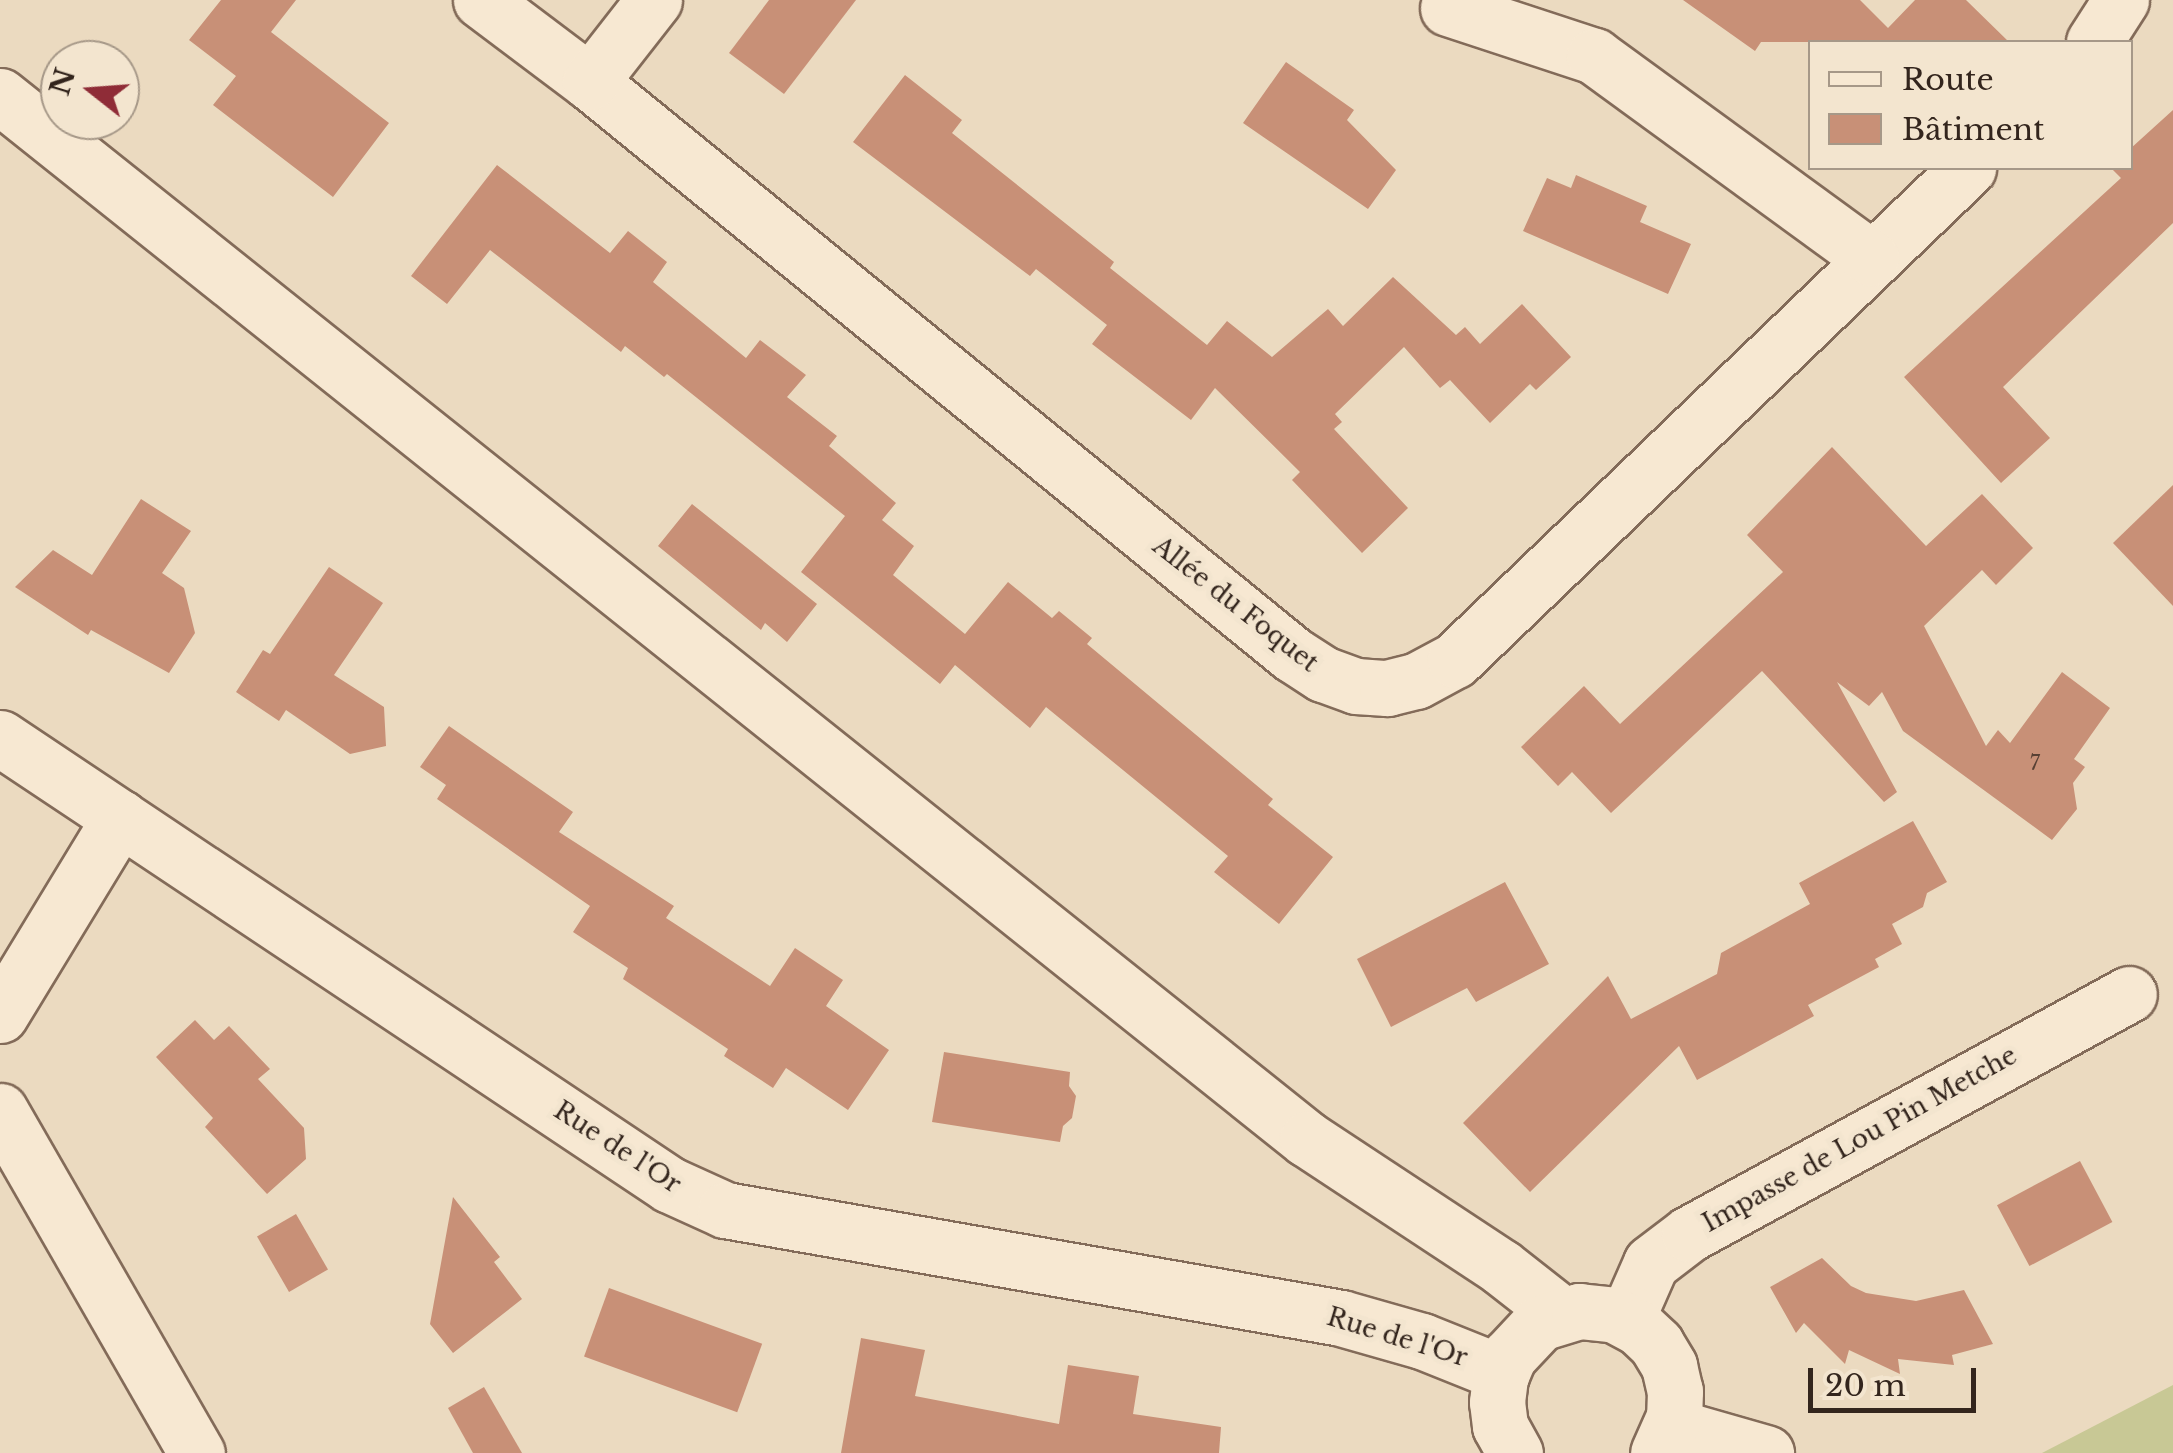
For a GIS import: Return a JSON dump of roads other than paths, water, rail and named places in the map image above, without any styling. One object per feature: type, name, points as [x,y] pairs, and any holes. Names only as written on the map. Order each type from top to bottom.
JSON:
[{"type":"street","name":"Allée du Foquet","points":[[482,0],[590,82],[1292,654],[1323,674],[1356,686],[1386,688],[1416,681],[1455,660],[1966,170]]},
{"type":"street","points":[[590,82],[654,0]]},
{"type":"street","points":[[2095,40],[2121,0]]},
{"type":"street","points":[[1448,8],[1594,56],[1871,258]]},
{"type":"street","points":[[0,96],[1307,1139],[1502,1266],[1560,1314]]},
{"type":"street","name":"Rue de l'Or","points":[[0,738],[670,1186],[725,1210],[1313,1312],[1407,1336],[1502,1373]]},
{"type":"street","points":[[0,1015],[120,818]]},
{"type":"street","name":"Impasse de Lou Pin Metche","points":[[1626,1320],[1651,1263],[1689,1234],[2129,994]]},
{"type":"street","points":[[0,1110],[197,1453]]},
{"type":"street","points":[[1514,1453],[1500,1426],[1497,1402],[1502,1373],[1522,1338],[1560,1314],[1598,1311],[1626,1320],[1656,1344],[1669,1366],[1675,1391],[1664,1439],[1766,1453]]}]
